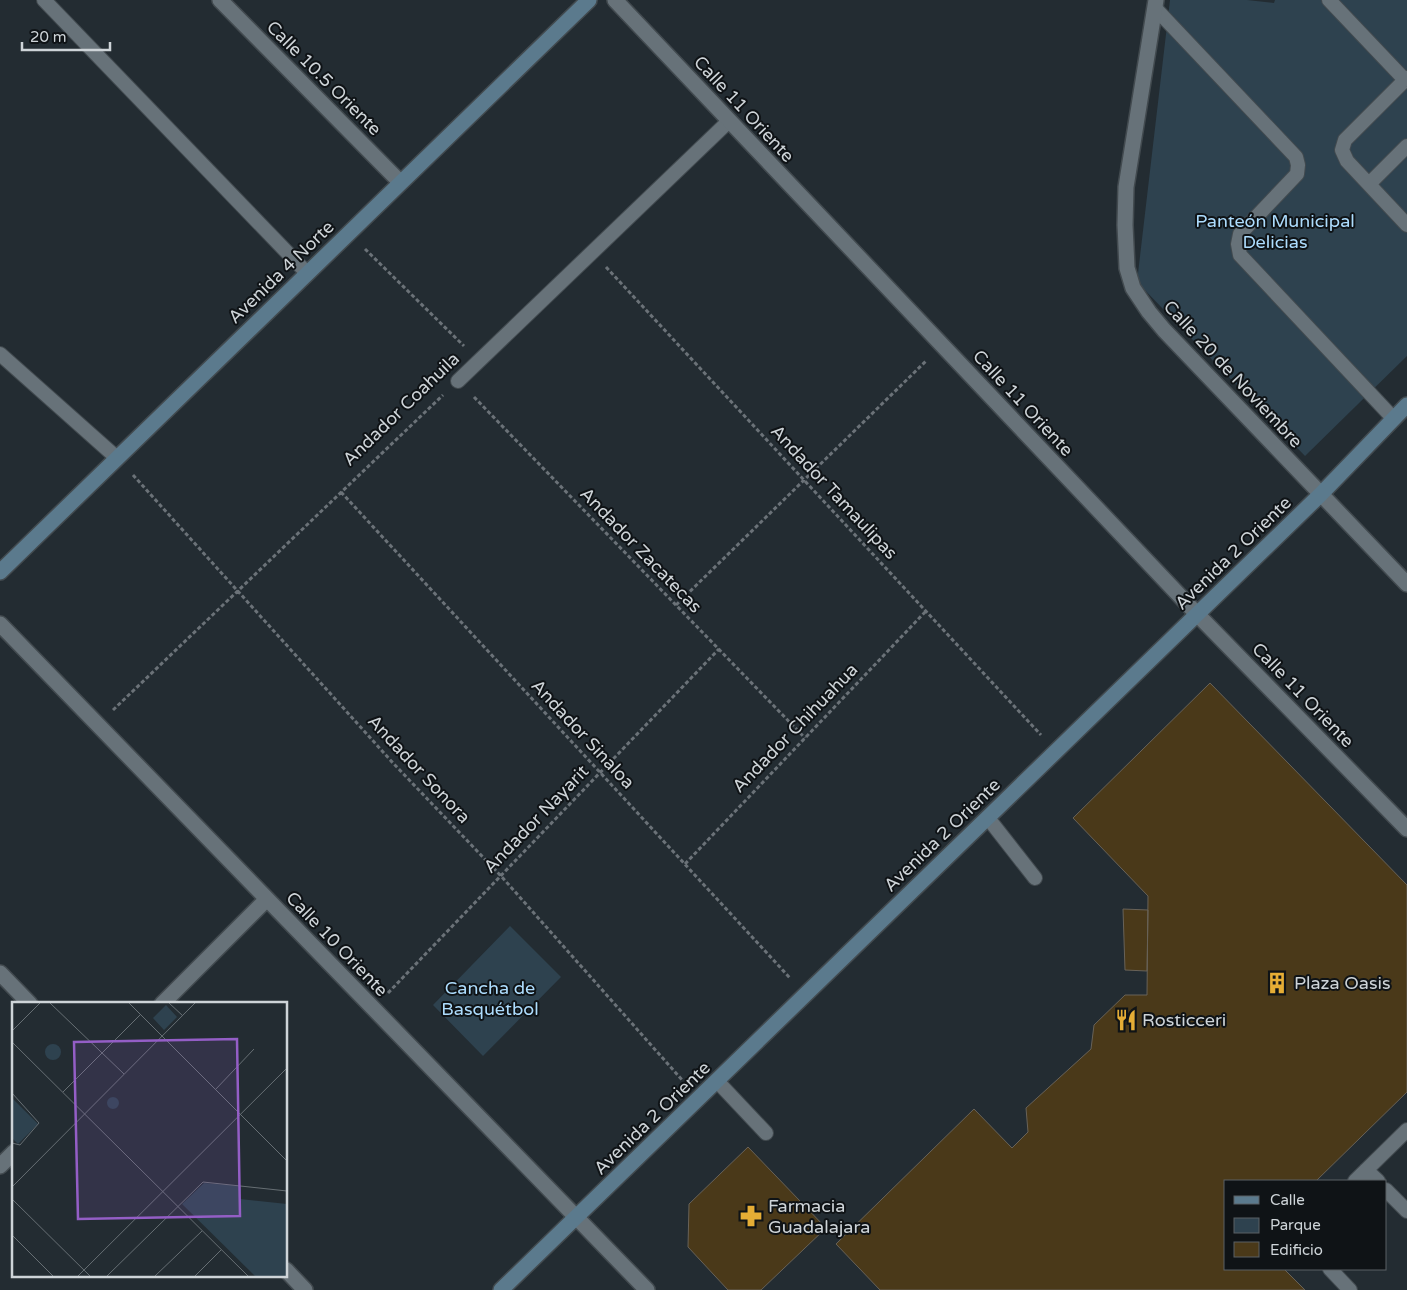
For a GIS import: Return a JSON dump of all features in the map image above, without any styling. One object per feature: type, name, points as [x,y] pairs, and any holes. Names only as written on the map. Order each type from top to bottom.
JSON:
[{"type":"street","name":"Calle 10.5 Oriente","points":[[220,0],[400,182]]},
{"type":"street","name":"Avenida 4 Norte","points":[[0,572],[588,0]]},
{"type":"street","name":"Calle 11 Oriente","points":[[615,0],[1197,614],[1407,829]]},
{"type":"street","name":"Calle 20 de Noviembre","points":[[1156,4],[1126,187],[1127,268],[1133,288],[1164,330],[1407,584]]},
{"type":"street","name":"Avenida 2 Oriente","points":[[501,1290],[1320,494],[1407,405]]},
{"type":"street","name":"Calle 10 Oriente","points":[[0,624],[647,1290]]},
{"type":"street","points":[[164,1002],[267,899]]},
{"type":"street","points":[[0,973],[28,1002]]},
{"type":"street","points":[[0,1166],[12,1154]]},
{"type":"street","points":[[288,1272],[305,1290]]},
{"type":"lane","points":[[44,0],[307,273]]},
{"type":"lane","points":[[1329,0],[1406,79],[1345,140],[1342,150],[1347,161],[1407,225]]},
{"type":"lane","points":[[1156,4],[1296,157],[1298,165],[1297,174],[1240,234],[1238,244],[1240,254],[1393,418]]},
{"type":"lane","name":"Andador Coahuila","points":[[458,381],[729,121]]},
{"type":"lane","points":[[1368,184],[1407,146]]},
{"type":"lane","points":[[0,354],[117,458]]},
{"type":"lane","points":[[988,818],[1035,878]]},
{"type":"lane","points":[[718,1081],[766,1133]]},
{"type":"lane","points":[[1356,1180],[1407,1130]]},
{"type":"lane","points":[[1366,1170],[1377,1180]]},
{"type":"lane","points":[[1387,1191],[1407,1211]]},
{"type":"lane","points":[[1331,1270],[1350,1290]]},
{"type":"path","points":[[349,233],[479,361]]},
{"type":"path","name":"Andador Tamaulipas","points":[[592,252],[1056,751]]},
{"type":"path","points":[[676,605],[943,346]]},
{"type":"path","name":"Andador Coahuila","points":[[98,725],[458,381]]},
{"type":"path","name":"Andador Zacatecas","points":[[458,381],[805,738]]},
{"type":"path","name":"Andador Sonora","points":[[117,458],[393,763],[501,876],[699,1099]]},
{"type":"path","name":"Andador Sinaloa","points":[[341,492],[806,995]]},
{"type":"path","name":"Andador Chihuahua","points":[[684,864],[926,611]]},
{"type":"path","name":"Andador Nayarit","points":[[373,1008],[719,650]]},
{"type":"green space","name":"Panteón Municipal Delicias","points":[[1170,0],[1247,0],[1274,3],[1275,0],[1407,0],[1407,356],[1305,456],[1137,282]]},
{"type":"green space","name":"Cancha de Basquétbol","points":[[510,926],[561,977],[483,1056],[433,1005]]},
{"type":"building","name":"Plaza Oasis","points":[[1210,683],[1407,885],[1407,1092],[1317,1180],[1224,1180],[1224,1270],[1285,1270],[1305,1290],[880,1290],[836,1244],[974,1109],[1012,1148],[1028,1132],[1026,1108],[1091,1049],[1094,1025],[1125,995],[1147,995],[1148,896],[1073,818]]},
{"type":"building","points":[[1123,909],[1148,910],[1147,971],[1125,970]]},
{"type":"building","name":"Farmacia Guadalajara","points":[[748,1147],[826,1228],[761,1290],[728,1290],[688,1247],[689,1204]]},
{"type":"place","name":"Plaza Oasis","points":[[1277,983]]},
{"type":"place","name":"Rosticceri","points":[[1126,1020]]},
{"type":"place","name":"Farmacia Guadalajara","points":[[751,1216]]}]
